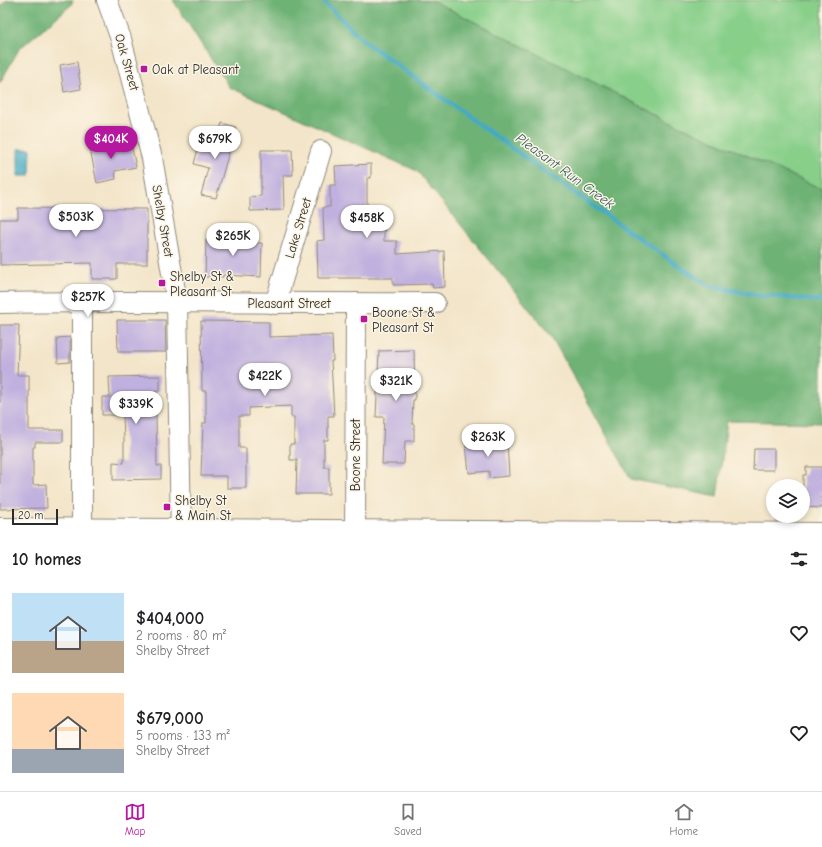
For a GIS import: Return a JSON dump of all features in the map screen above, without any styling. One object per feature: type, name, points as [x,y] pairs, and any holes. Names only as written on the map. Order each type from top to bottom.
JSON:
[{"type":"street","name":"Oak Street","points":[[107,0],[121,39],[144,124]]},
{"type":"street","name":"Shelby Street","points":[[144,124],[152,158],[177,302],[181,532]]},
{"type":"street","name":"Lake Street","points":[[275,304],[321,151]]},
{"type":"street","points":[[82,302],[82,532]]},
{"type":"street","name":"Pleasant Street","points":[[0,303],[177,302],[275,304],[435,302]]},
{"type":"street","name":"Boone Street","points":[[355,533],[356,303]]},
{"type":"street","points":[[0,528],[82,532],[530,534],[822,533]]},
{"type":"green space","points":[[7,0],[73,0],[71,5],[19,49],[0,83],[0,6]]},
{"type":"green space","points":[[173,0],[431,0],[676,124],[822,189],[822,423],[727,421],[717,497],[631,479],[551,336],[417,171],[229,87]]},
{"type":"green space","points":[[431,0],[822,0],[822,189],[676,124]]},
{"type":"water","points":[[18,149],[31,149],[30,176],[18,176]]},
{"type":"building","points":[[77,62],[81,89],[64,92],[60,65]]},
{"type":"building","points":[[222,123],[236,127],[216,198],[201,195],[208,168],[194,164],[199,145],[214,149]]},
{"type":"building","points":[[111,139],[113,147],[131,144],[136,167],[115,171],[116,179],[97,183],[89,144]]},
{"type":"building","points":[[261,150],[292,150],[293,175],[283,175],[284,210],[250,211],[250,197],[261,196]]},
{"type":"building","points":[[371,164],[371,178],[367,178],[367,221],[384,220],[384,241],[397,241],[397,254],[444,251],[445,287],[433,288],[432,284],[393,285],[393,278],[318,278],[317,241],[324,240],[323,207],[330,207],[330,185],[336,185],[335,166]]},
{"type":"building","points":[[18,208],[147,209],[147,264],[117,264],[117,279],[92,279],[92,263],[0,265],[0,219],[18,219]]},
{"type":"building","points":[[224,229],[237,229],[236,240],[243,240],[243,243],[262,243],[261,277],[223,275],[223,277],[205,277],[206,240],[223,241]]},
{"type":"building","points":[[117,320],[165,320],[166,352],[118,352]]},
{"type":"building","points":[[201,321],[269,322],[269,337],[332,335],[333,361],[331,361],[334,416],[328,416],[328,440],[324,440],[324,467],[329,467],[329,494],[296,494],[297,460],[290,460],[290,444],[294,444],[294,417],[291,417],[291,406],[249,408],[249,416],[239,416],[239,448],[246,448],[246,488],[227,488],[227,476],[201,476],[203,423],[206,423],[206,391],[202,391]]},
{"type":"building","points":[[0,325],[19,325],[17,375],[29,375],[29,430],[63,430],[63,442],[35,442],[35,447],[33,447],[33,485],[46,484],[47,508],[0,509]]},
{"type":"building","points":[[70,337],[70,362],[58,363],[57,338]]},
{"type":"building","points":[[414,350],[415,400],[413,400],[412,424],[414,424],[414,441],[405,441],[404,464],[382,464],[384,417],[376,417],[379,351]]},
{"type":"building","points":[[160,376],[160,391],[156,391],[156,415],[157,466],[161,466],[161,479],[113,480],[113,462],[124,463],[124,439],[123,415],[102,415],[102,397],[110,397],[109,377]]},
{"type":"building","points":[[488,437],[489,444],[507,442],[509,476],[489,478],[489,471],[469,473],[466,444],[474,443],[474,438]]},
{"type":"building","points":[[754,449],[774,449],[774,470],[753,470]]},
{"type":"building","points":[[806,467],[822,467],[822,508],[810,507],[810,479],[803,479],[803,475],[806,475]]},
{"type":"waterway","name":"Pleasant Run Creek","points":[[322,0],[364,41],[535,165],[680,267],[711,286],[757,295],[822,301]]},
{"type":"place","name":"Oak at Pleasant","points":[[144,69]]},
{"type":"place","name":"Shelby St & Pleasant St","points":[[162,283]]},
{"type":"place","name":"Boone St & Pleasant St","points":[[364,319]]},
{"type":"place","name":"Shelby St & Main St","points":[[167,507]]}]
